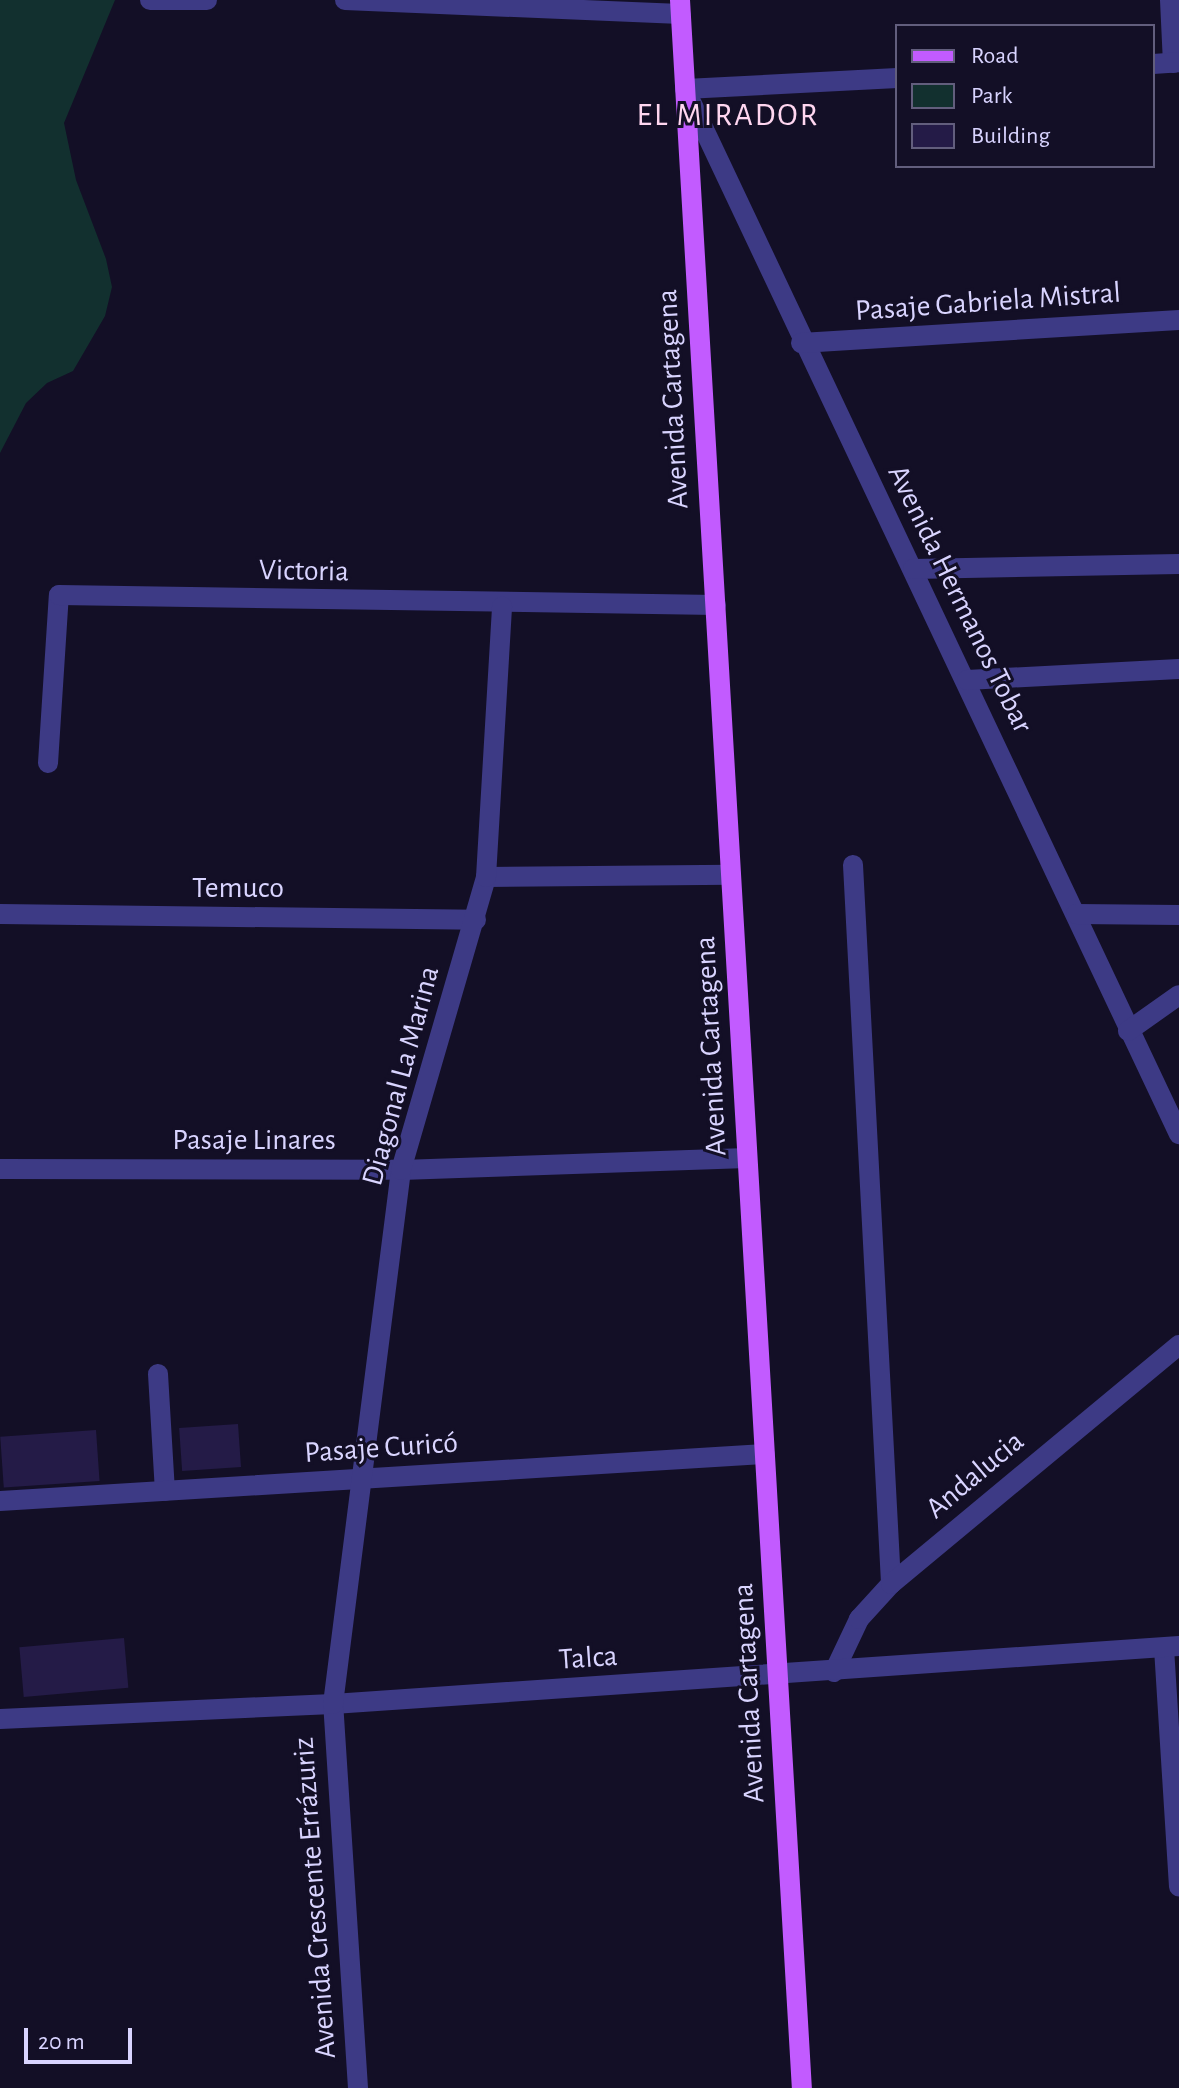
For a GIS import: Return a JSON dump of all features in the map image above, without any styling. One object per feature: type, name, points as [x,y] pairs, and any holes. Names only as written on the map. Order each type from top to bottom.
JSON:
[{"type":"main road","name":"Avenida Cartagena","points":[[681,7],[802,2088]]},
{"type":"street","points":[[150,0],[207,0]]},
{"type":"street","points":[[345,0],[681,7]]},
{"type":"street","points":[[1168,63],[1170,0]]},
{"type":"street","points":[[685,89],[895,78]]},
{"type":"street","name":"Avenida Hermanos Tobar","points":[[685,89],[801,343],[967,680],[1128,1031],[1179,1134]]},
{"type":"street","name":"Pasaje Gabriela Mistral","points":[[801,343],[1179,320]]},
{"type":"street","points":[[913,569],[1179,564]]},
{"type":"street","name":"Victoria","points":[[48,763],[59,595],[502,606],[716,605]]},
{"type":"street","name":"Diagonal La Marina","points":[[333,1704],[401,1170],[486,877],[502,606]]},
{"type":"street","points":[[967,680],[1179,669]]},
{"type":"street","points":[[853,865],[891,1584]]},
{"type":"street","points":[[486,877],[731,875]]},
{"type":"street","name":"Temuco","points":[[0,914],[476,920]]},
{"type":"street","points":[[1076,914],[1179,915]]},
{"type":"street","points":[[1128,1031],[1179,995]]},
{"type":"street","name":"Pasaje Linares","points":[[0,1169],[401,1170],[747,1158]]},
{"type":"street","name":"Andalucia","points":[[834,1672],[859,1619],[891,1584],[1179,1345]]},
{"type":"street","points":[[158,1374],[165,1491]]},
{"type":"street","name":"Pasaje Curicó","points":[[0,1501],[765,1454]]},
{"type":"street","points":[[1172,1647],[1179,1887]]},
{"type":"street","name":"Talca","points":[[0,1719],[333,1704],[1172,1647]]},
{"type":"street","name":"Avenida Crescente Errázuriz","points":[[333,1704],[358,2088]]},
{"type":"green space","points":[[0,0],[115,0],[64,123],[76,180],[106,259],[112,287],[105,316],[73,371],[47,383],[26,403],[0,453]]},
{"type":"building","points":[[238,1424],[241,1467],[182,1471],[179,1428]]},
{"type":"building","points":[[96,1430],[100,1481],[4,1488],[0,1437]]},
{"type":"building","points":[[124,1638],[128,1688],[24,1697],[19,1647]]},
{"type":"district","name":"EL MIRADOR","points":[[728,115]]}]
